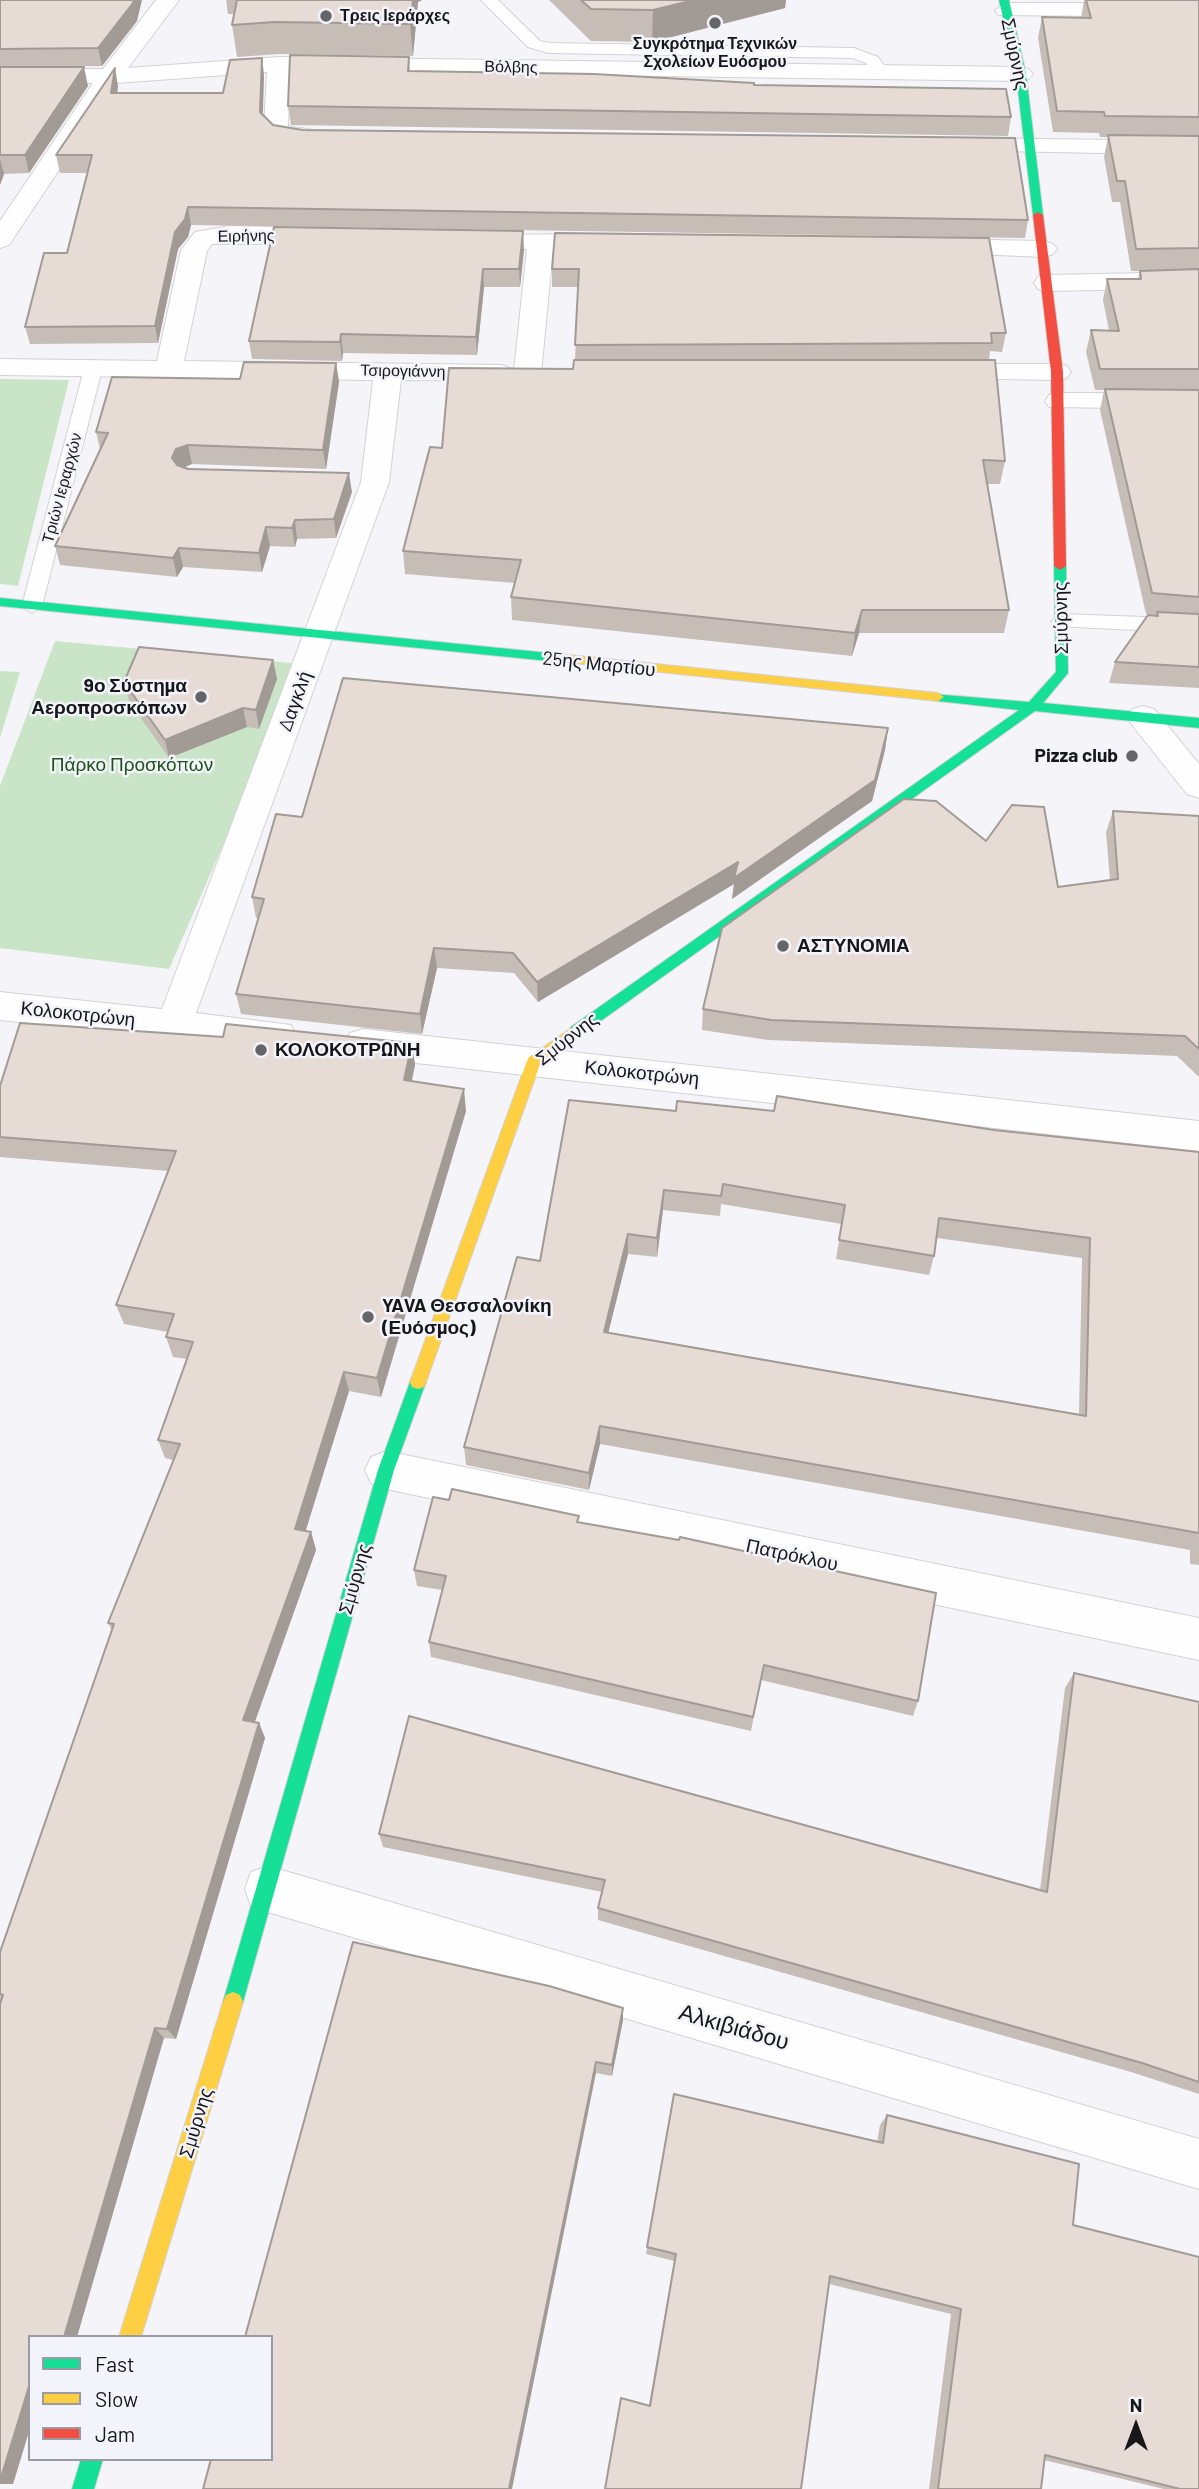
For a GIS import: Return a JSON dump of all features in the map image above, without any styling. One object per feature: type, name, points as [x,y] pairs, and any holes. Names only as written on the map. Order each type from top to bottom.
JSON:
[{"type":"street","points":[[0,240],[110,76],[168,0]]},
{"type":"street","points":[[1005,5],[1186,7]]},
{"type":"street","name":"Σμύρνης","points":[[131,2335],[268,1889],[386,1470],[534,1061],[1033,706],[1062,673],[1057,372],[1021,74],[1005,5]]},
{"type":"street","points":[[279,64],[276,128],[285,135],[348,139]]},
{"type":"street","name":"Βόλβης","points":[[0,76],[110,76],[279,64],[1021,74]]},
{"type":"street","points":[[933,144],[1199,148]]},
{"type":"street","name":"Ειρήνης","points":[[169,368],[194,250],[204,237],[230,234],[351,237]]},
{"type":"street","points":[[446,239],[638,243]]},
{"type":"street","points":[[527,374],[541,241]]},
{"type":"street","points":[[918,247],[1044,249]]},
{"type":"street","points":[[1048,283],[1199,281]]},
{"type":"street","name":"Τσιρογιάννη","points":[[0,367],[555,374]]},
{"type":"street","name":"Δαγκλή","points":[[174,1024],[319,636],[362,482],[387,371]]},
{"type":"street","points":[[918,372],[1057,372]]},
{"type":"street","points":[[1059,401],[1199,401]]},
{"type":"street","name":"25ης Μαρτίου","points":[[0,603],[1199,723]]},
{"type":"street","points":[[1143,717],[1199,786]]},
{"type":"street","name":"Κολοκοτρώνη","points":[[0,1006],[534,1061],[1199,1136]]},
{"type":"street","name":"Πατρόκλου","points":[[386,1470],[1199,1640]]},
{"type":"street","name":"Αλκιβιάδου","points":[[268,1889],[1199,2164]]},
{"type":"street","points":[[83,2489],[91,2461]]},
{"type":"lane","points":[[489,0],[534,44],[548,48],[854,53],[872,61],[880,72]]},
{"type":"lane","name":"Τριών Ιεραρχών","points":[[32,606],[93,369]]},
{"type":"lane","points":[[1061,621],[1199,626]]},
{"type":"green space","points":[[0,379],[69,380],[18,586],[0,584]]},
{"type":"green space","name":"Πάρκο Προσκόπων","points":[[55,641],[302,664],[169,969],[0,948],[0,786]]},
{"type":"green space","points":[[0,671],[20,672],[0,738]]},
{"type":"building","points":[[0,0],[134,0],[98,48],[0,49]]},
{"type":"building","name":"Τρεις Ιεράρχες","points":[[237,0],[413,0],[410,24],[275,22],[232,25]]},
{"type":"building","points":[[581,0],[694,0],[653,10],[591,9]]},
{"type":"building","points":[[1086,0],[1199,0],[1199,117],[1105,116],[1104,112],[1057,111],[1042,17],[1091,18]]},
{"type":"building","points":[[290,55],[409,57],[408,71],[594,74],[754,85],[1006,89],[1011,117],[288,106]]},
{"type":"building","points":[[262,58],[260,112],[273,125],[303,130],[1015,138],[1028,220],[188,207],[185,219],[175,232],[155,326],[25,327],[44,253],[67,253],[92,155],[56,155],[115,68],[111,93],[223,93],[230,60]]},
{"type":"building","points":[[0,67],[84,67],[25,155],[0,155]]},
{"type":"building","points":[[1108,135],[1199,136],[1199,248],[1136,249],[1125,181],[1117,181]]},
{"type":"building","points":[[274,227],[523,231],[519,269],[483,269],[476,337],[341,334],[340,342],[249,341]]},
{"type":"building","points":[[555,233],[989,238],[1006,333],[991,333],[992,343],[575,345],[579,269],[552,269]]},
{"type":"building","points":[[1199,269],[1199,369],[1100,369],[1091,330],[1119,331],[1107,279],[1141,279],[1140,271]]},
{"type":"building","points":[[574,360],[995,360],[1005,461],[983,460],[1009,610],[862,610],[855,633],[511,597],[521,560],[403,551],[430,447],[442,448],[449,368],[573,369]]},
{"type":"building","points":[[244,362],[336,363],[323,450],[188,445],[176,449],[172,458],[177,465],[188,469],[349,473],[334,519],[295,520],[292,528],[266,527],[259,553],[179,548],[173,558],[55,546],[108,433],[96,432],[112,377],[240,379]]},
{"type":"building","points":[[1105,389],[1199,390],[1199,597],[1152,593]]},
{"type":"building","points":[[1157,612],[1199,614],[1199,667],[1115,662],[1148,615],[1158,616]]},
{"type":"building","name":"9ο Σύστημα Αεροπροσκόπων","points":[[139,647],[273,660],[256,710],[243,708],[165,740],[124,682]]},
{"type":"building","points":[[343,678],[888,728],[875,780],[734,878],[738,862],[537,982],[513,953],[434,948],[420,1014],[236,994],[264,899],[252,897],[276,814],[302,817]]},
{"type":"building","points":[[904,799],[936,801],[986,841],[1012,805],[1044,807],[1058,887],[1118,879],[1113,811],[1199,816],[1199,1049],[1185,1036],[771,1020],[703,1009],[722,928]]},
{"type":"building","points":[[20,1023],[223,1037],[226,1024],[412,1043],[404,1080],[464,1089],[377,1378],[344,1372],[295,1529],[311,1532],[243,1720],[259,1723],[167,2029],[155,2028],[65,2335],[28,2335],[28,2390],[0,2481],[0,2004],[3,1995],[0,1994],[0,1952],[114,1624],[108,1623],[180,1444],[158,1440],[193,1342],[166,1337],[174,1314],[116,1305],[176,1151],[0,1137],[0,1086]]},
{"type":"building","points":[[777,1096],[994,1130],[1199,1152],[1199,1533],[600,1426],[589,1473],[464,1447],[517,1257],[540,1261],[569,1100],[676,1111],[677,1101],[774,1111]],"holes":[[[723,1184],[845,1205],[839,1240],[934,1256],[939,1218],[1090,1238],[1086,1416],[604,1332],[628,1234],[657,1238],[664,1190],[721,1196]]]},
{"type":"building","points":[[452,1489],[579,1516],[577,1522],[679,1540],[680,1537],[936,1593],[918,1701],[764,1665],[753,1717],[429,1642],[446,1576],[414,1570],[433,1497],[449,1500]]},
{"type":"building","points":[[1074,1673],[1199,1702],[1199,2082],[1142,2063],[598,1908],[605,1880],[379,1834],[409,1716],[1047,1892]]},
{"type":"building","points":[[353,1942],[549,1986],[623,2008],[612,2065],[596,2062],[509,2489],[203,2489],[210,2461],[273,2461],[273,2335],[246,2335]]},
{"type":"building","points":[[674,2094],[883,2143],[887,2115],[1079,2164],[1073,2225],[1199,2257],[1199,2489],[1180,2489],[1045,2455],[1041,2489],[938,2489],[961,2309],[830,2276],[801,2489],[605,2489],[621,2398],[650,2406],[676,2254],[647,2247]]},
{"type":"traffic: fast","points":[[1004,0],[1021,74],[1038,215]]},
{"type":"traffic: fast","points":[[576,1031],[1033,706],[1062,673],[1060,566]]},
{"type":"traffic: fast","points":[[0,602],[559,658]]},
{"type":"traffic: fast","points":[[938,697],[1199,723]]},
{"type":"traffic: fast","points":[[233,2002],[386,1470],[418,1382]]},
{"type":"traffic: fast","points":[[83,2489],[91,2461]]},
{"type":"traffic: slow","points":[[559,658],[938,697]]},
{"type":"traffic: slow","points":[[418,1382],[534,1061],[576,1031]]},
{"type":"traffic: slow","points":[[131,2335],[233,2002]]},
{"type":"traffic: jam","points":[[1038,215],[1057,372],[1060,566]]},
{"type":"place","name":"Τρεις Ιεράρχες","points":[[326,16]]},
{"type":"place","name":"Συγκρότημα Τεχνικών Σχολείων Ευόσμου","points":[[715,23]]},
{"type":"place","name":"9ο Σύστημα Αεροπροσκόπων","points":[[201,697]]},
{"type":"place","name":"Pizza club","points":[[1132,756]]},
{"type":"place","name":"ΑΣΤΥΝΟΜΙΑ","points":[[783,946]]},
{"type":"place","name":"ΚΟΛΟΚΟΤΡΩΝΗ","points":[[261,1050]]},
{"type":"place","name":"YAVA Θεσσαλονίκη (Ευόσμος)","points":[[368,1317]]}]
